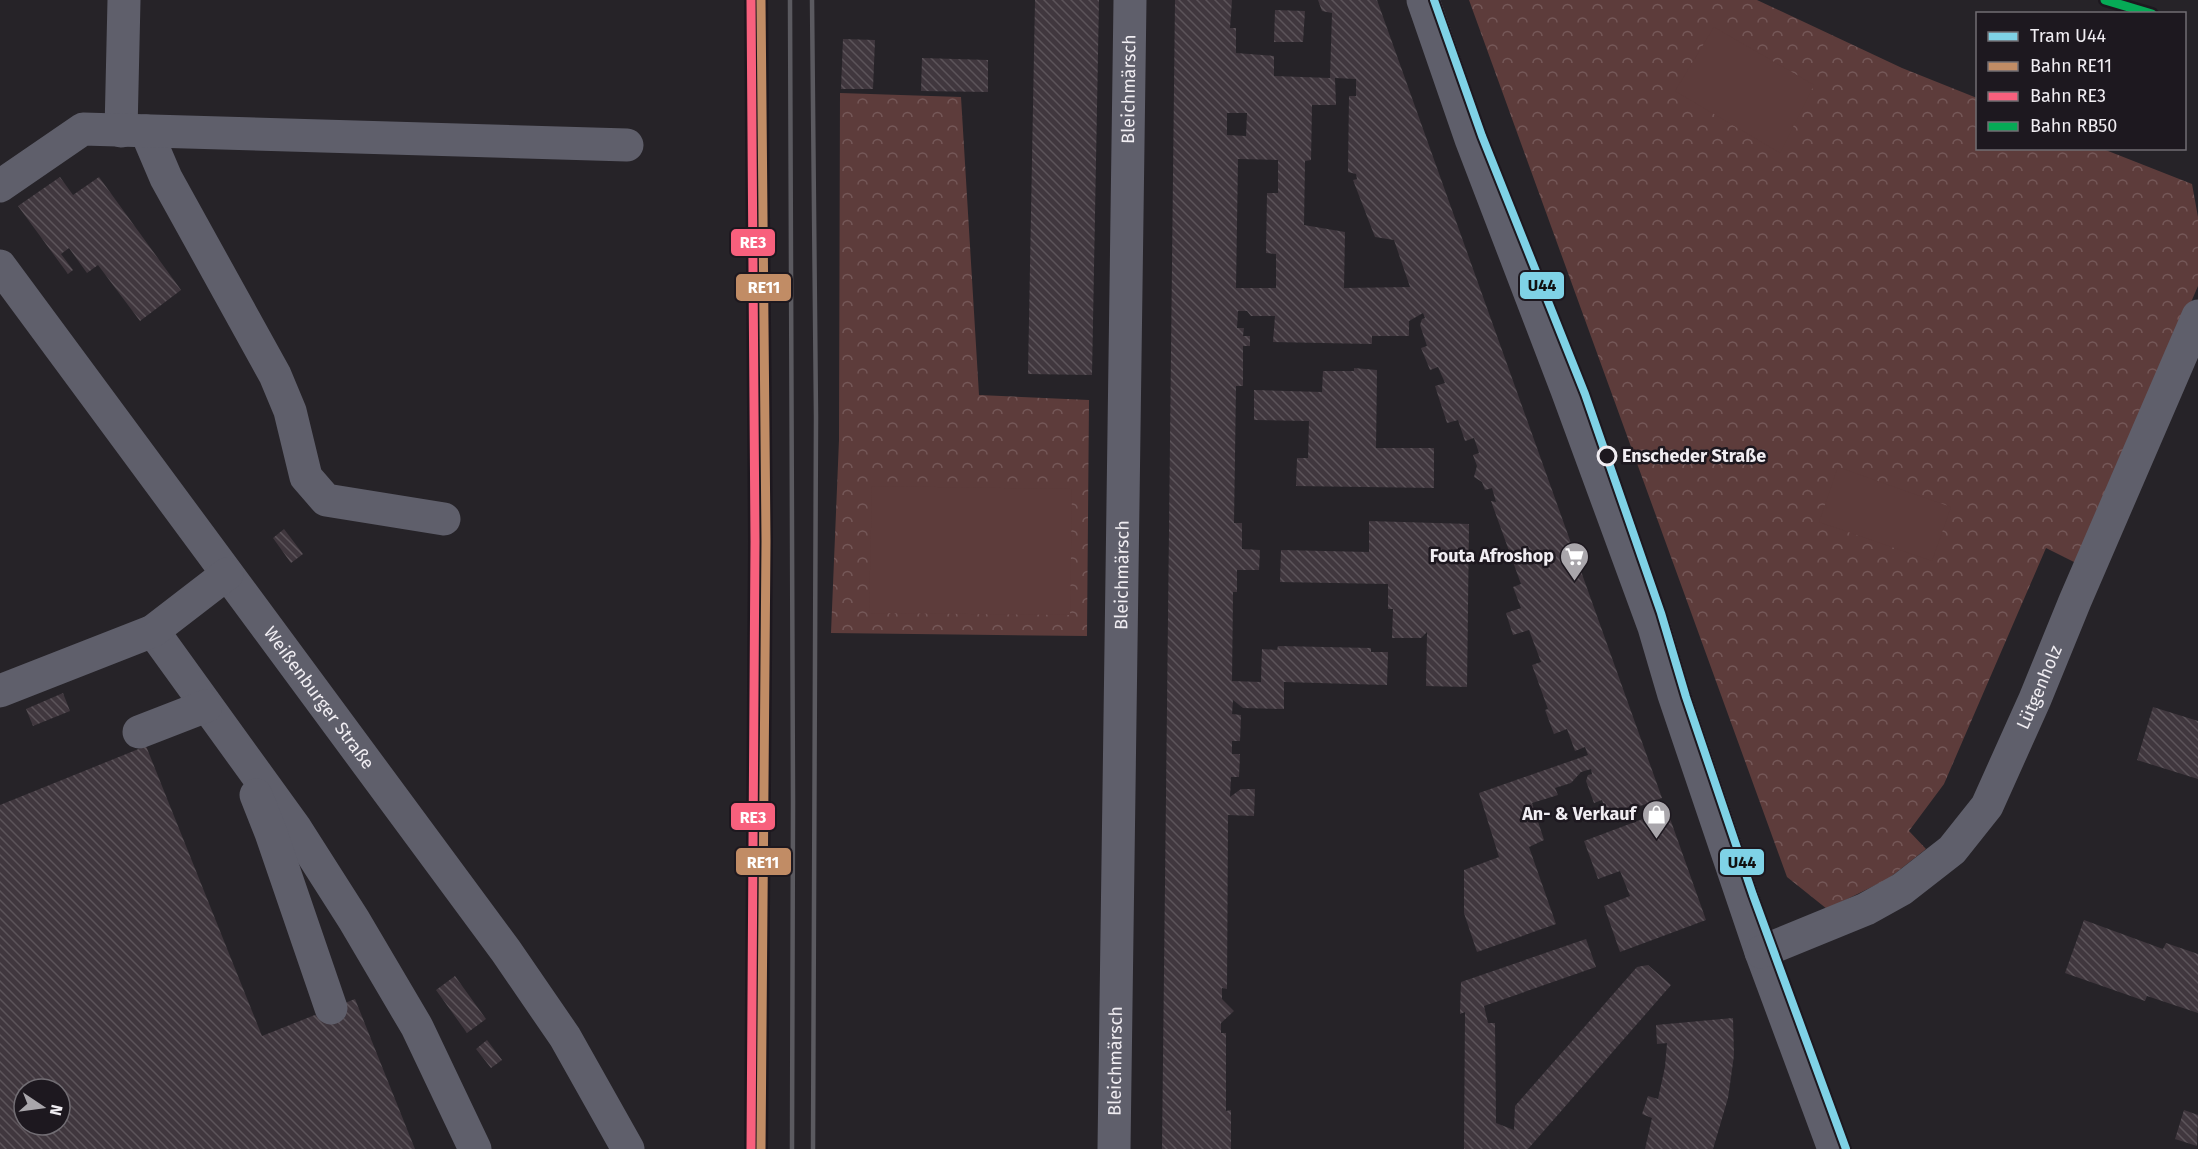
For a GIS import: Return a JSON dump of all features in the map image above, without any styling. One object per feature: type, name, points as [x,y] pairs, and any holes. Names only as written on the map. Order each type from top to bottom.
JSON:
[{"type":"street","points":[[124,0],[134,131],[166,178],[275,375],[290,411],[306,477],[326,500],[444,519]]},
{"type":"street","name":"Bleichmärsch","points":[[1114,1149],[1130,0]]},
{"type":"street","points":[[1423,0],[1471,139],[1654,627],[1674,695],[1761,952],[1834,1149]]},
{"type":"street","points":[[0,186],[83,129],[627,144]]},
{"type":"street","name":"Weißenburger Straße","points":[[0,266],[506,951],[565,1037],[621,1146]]},
{"type":"street","name":"Lütgenholz","points":[[1761,952],[1866,909],[1902,889],[1952,850],[1987,806],[2198,316]]},
{"type":"street","points":[[0,691],[153,631],[227,574]]},
{"type":"street","points":[[153,631],[296,829],[354,920],[417,1027],[475,1149]]},
{"type":"street","points":[[139,732],[206,705]]},
{"type":"street","points":[[239,751],[271,832],[331,1008]]},
{"type":"green space","points":[[1469,0],[1757,0],[1902,68],[1976,98],[1976,150],[2106,150],[2192,184],[2198,217],[2198,286],[2078,564],[2046,548],[1944,784],[1909,831],[1926,849],[1888,879],[1827,909],[1787,877]]},
{"type":"green space","points":[[1714,27],[1814,85],[1780,153],[1675,91]]},
{"type":"green space","points":[[840,93],[961,97],[979,395],[1089,400],[1087,636],[831,633],[839,440]]},
{"type":"green space","points":[[1838,467],[1951,507],[1932,561],[1819,522]]},
{"type":"green space","points":[[872,486],[1072,489],[1070,615],[869,613]]},
{"type":"building","points":[[1035,0],[1099,0],[1092,375],[1028,374]]},
{"type":"building","points":[[1175,0],[1232,0],[1230,28],[1236,28],[1236,53],[1274,56],[1274,76],[1330,78],[1332,13],[1322,11],[1318,0],[1377,0],[1662,798],[1608,818],[1602,800],[1594,803],[1586,781],[1588,775],[1592,774],[1591,769],[1581,772],[1571,783],[1555,788],[1558,795],[1532,803],[1544,840],[1529,847],[1556,924],[1477,952],[1464,913],[1464,870],[1499,857],[1479,793],[1588,755],[1585,747],[1575,751],[1567,729],[1554,734],[1545,710],[1548,709],[1532,665],[1541,662],[1529,630],[1513,635],[1506,613],[1521,608],[1513,587],[1521,584],[1491,501],[1496,502],[1492,488],[1485,490],[1482,482],[1474,477],[1477,466],[1473,455],[1479,453],[1474,438],[1465,441],[1458,420],[1447,423],[1435,386],[1445,383],[1438,367],[1430,370],[1421,348],[1427,346],[1420,325],[1422,319],[1425,318],[1423,313],[1409,321],[1409,336],[1372,336],[1372,344],[1273,342],[1275,316],[1251,316],[1247,311],[1238,311],[1237,328],[1244,328],[1243,336],[1250,336],[1250,346],[1243,346],[1243,386],[1236,386],[1234,523],[1242,523],[1242,549],[1260,550],[1259,570],[1237,570],[1237,592],[1233,592],[1232,681],[1261,682],[1262,649],[1277,650],[1278,646],[1371,648],[1371,652],[1388,652],[1387,685],[1284,682],[1284,709],[1243,708],[1233,700],[1232,714],[1241,715],[1240,741],[1232,741],[1232,754],[1240,754],[1239,777],[1231,777],[1230,797],[1241,789],[1255,789],[1254,816],[1228,815],[1227,989],[1222,988],[1222,999],[1234,1011],[1221,1023],[1221,1033],[1226,1033],[1226,1111],[1231,1110],[1231,1149],[1162,1149]],"holes":[[[1335,78],[1356,79],[1356,96],[1349,96],[1348,172],[1356,174],[1357,179],[1353,180],[1375,237],[1394,240],[1410,287],[1344,288],[1345,232],[1304,225],[1305,161],[1311,160],[1312,105],[1336,105]],[[1227,113],[1247,113],[1246,136],[1227,135]],[[1238,159],[1278,160],[1278,193],[1267,193],[1266,253],[1276,254],[1276,288],[1236,288]]]},
{"type":"building","points":[[1275,10],[1305,11],[1303,42],[1274,42]]},
{"type":"building","points":[[843,39],[875,40],[873,89],[841,89]]},
{"type":"building","points":[[922,58],[988,60],[988,92],[921,91]]},
{"type":"building","points":[[60,177],[73,195],[99,177],[181,290],[140,321],[98,265],[87,273],[69,248],[61,254],[73,270],[68,274],[18,206]]},
{"type":"building","points":[[1354,368],[1377,370],[1376,448],[1434,448],[1434,488],[1296,486],[1297,458],[1308,458],[1309,421],[1254,420],[1254,390],[1322,392],[1323,371],[1354,371]]},
{"type":"building","points":[[1369,521],[1469,524],[1467,687],[1426,686],[1427,632],[1421,638],[1392,638],[1393,609],[1388,609],[1388,584],[1280,582],[1281,550],[1369,552]]},
{"type":"building","points":[[284,529],[303,554],[291,563],[273,538]]},
{"type":"building","points":[[63,693],[70,711],[33,726],[26,709]]},
{"type":"building","points":[[2153,707],[2198,721],[2198,779],[2137,760]]},
{"type":"building","points":[[146,746],[262,1036],[355,999],[415,1149],[0,1149],[0,805]]},
{"type":"building","points":[[1667,810],[1706,920],[1620,952],[1604,906],[1630,896],[1620,871],[1598,879],[1584,841]]},
{"type":"building","points":[[2084,920],[2163,949],[2166,943],[2198,954],[2198,1013],[2147,996],[2145,1001],[2065,973]]},
{"type":"building","points":[[1586,939],[1596,967],[1484,1006],[1488,1023],[1495,1023],[1496,1123],[1514,1130],[1515,1106],[1637,967],[1648,965],[1671,985],[1528,1149],[1464,1149],[1465,1012],[1460,1014],[1461,982]]},
{"type":"building","points":[[455,976],[486,1019],[467,1033],[436,990]]},
{"type":"building","points":[[1733,1018],[1734,1055],[1728,1098],[1713,1149],[1645,1149],[1652,1118],[1642,1114],[1648,1096],[1658,1099],[1665,1067],[1667,1043],[1657,1044],[1656,1025]]},
{"type":"building","points":[[487,1040],[502,1060],[491,1068],[476,1049]]},
{"type":"building","points":[[2184,1110],[2198,1115],[2197,1146],[2175,1139]]},
{"type":"railway","points":[[790,0],[792,1149]]},
{"type":"railway","points":[[812,0],[816,417],[813,1149]]},
{"type":"tram line","name":"U44","points":[[1434,0],[1482,136],[1585,394],[1661,613],[1686,697],[1753,895],[1846,1149]]},
{"type":"rail line","name":"RE3","points":[[751,0],[755,541],[751,1149]]},
{"type":"rail line","name":"RE11","points":[[761,0],[766,541],[761,1149]]},
{"type":"rail line","name":"RB50","points":[[2105,0],[2145,12]]},
{"type":"place","name":"Enscheder Straße","points":[[1607,456]]},
{"type":"place","name":"Fouta Afroshop","points":[[1575,582]]},
{"type":"place","name":"An- & Verkauf","points":[[1657,840]]}]
